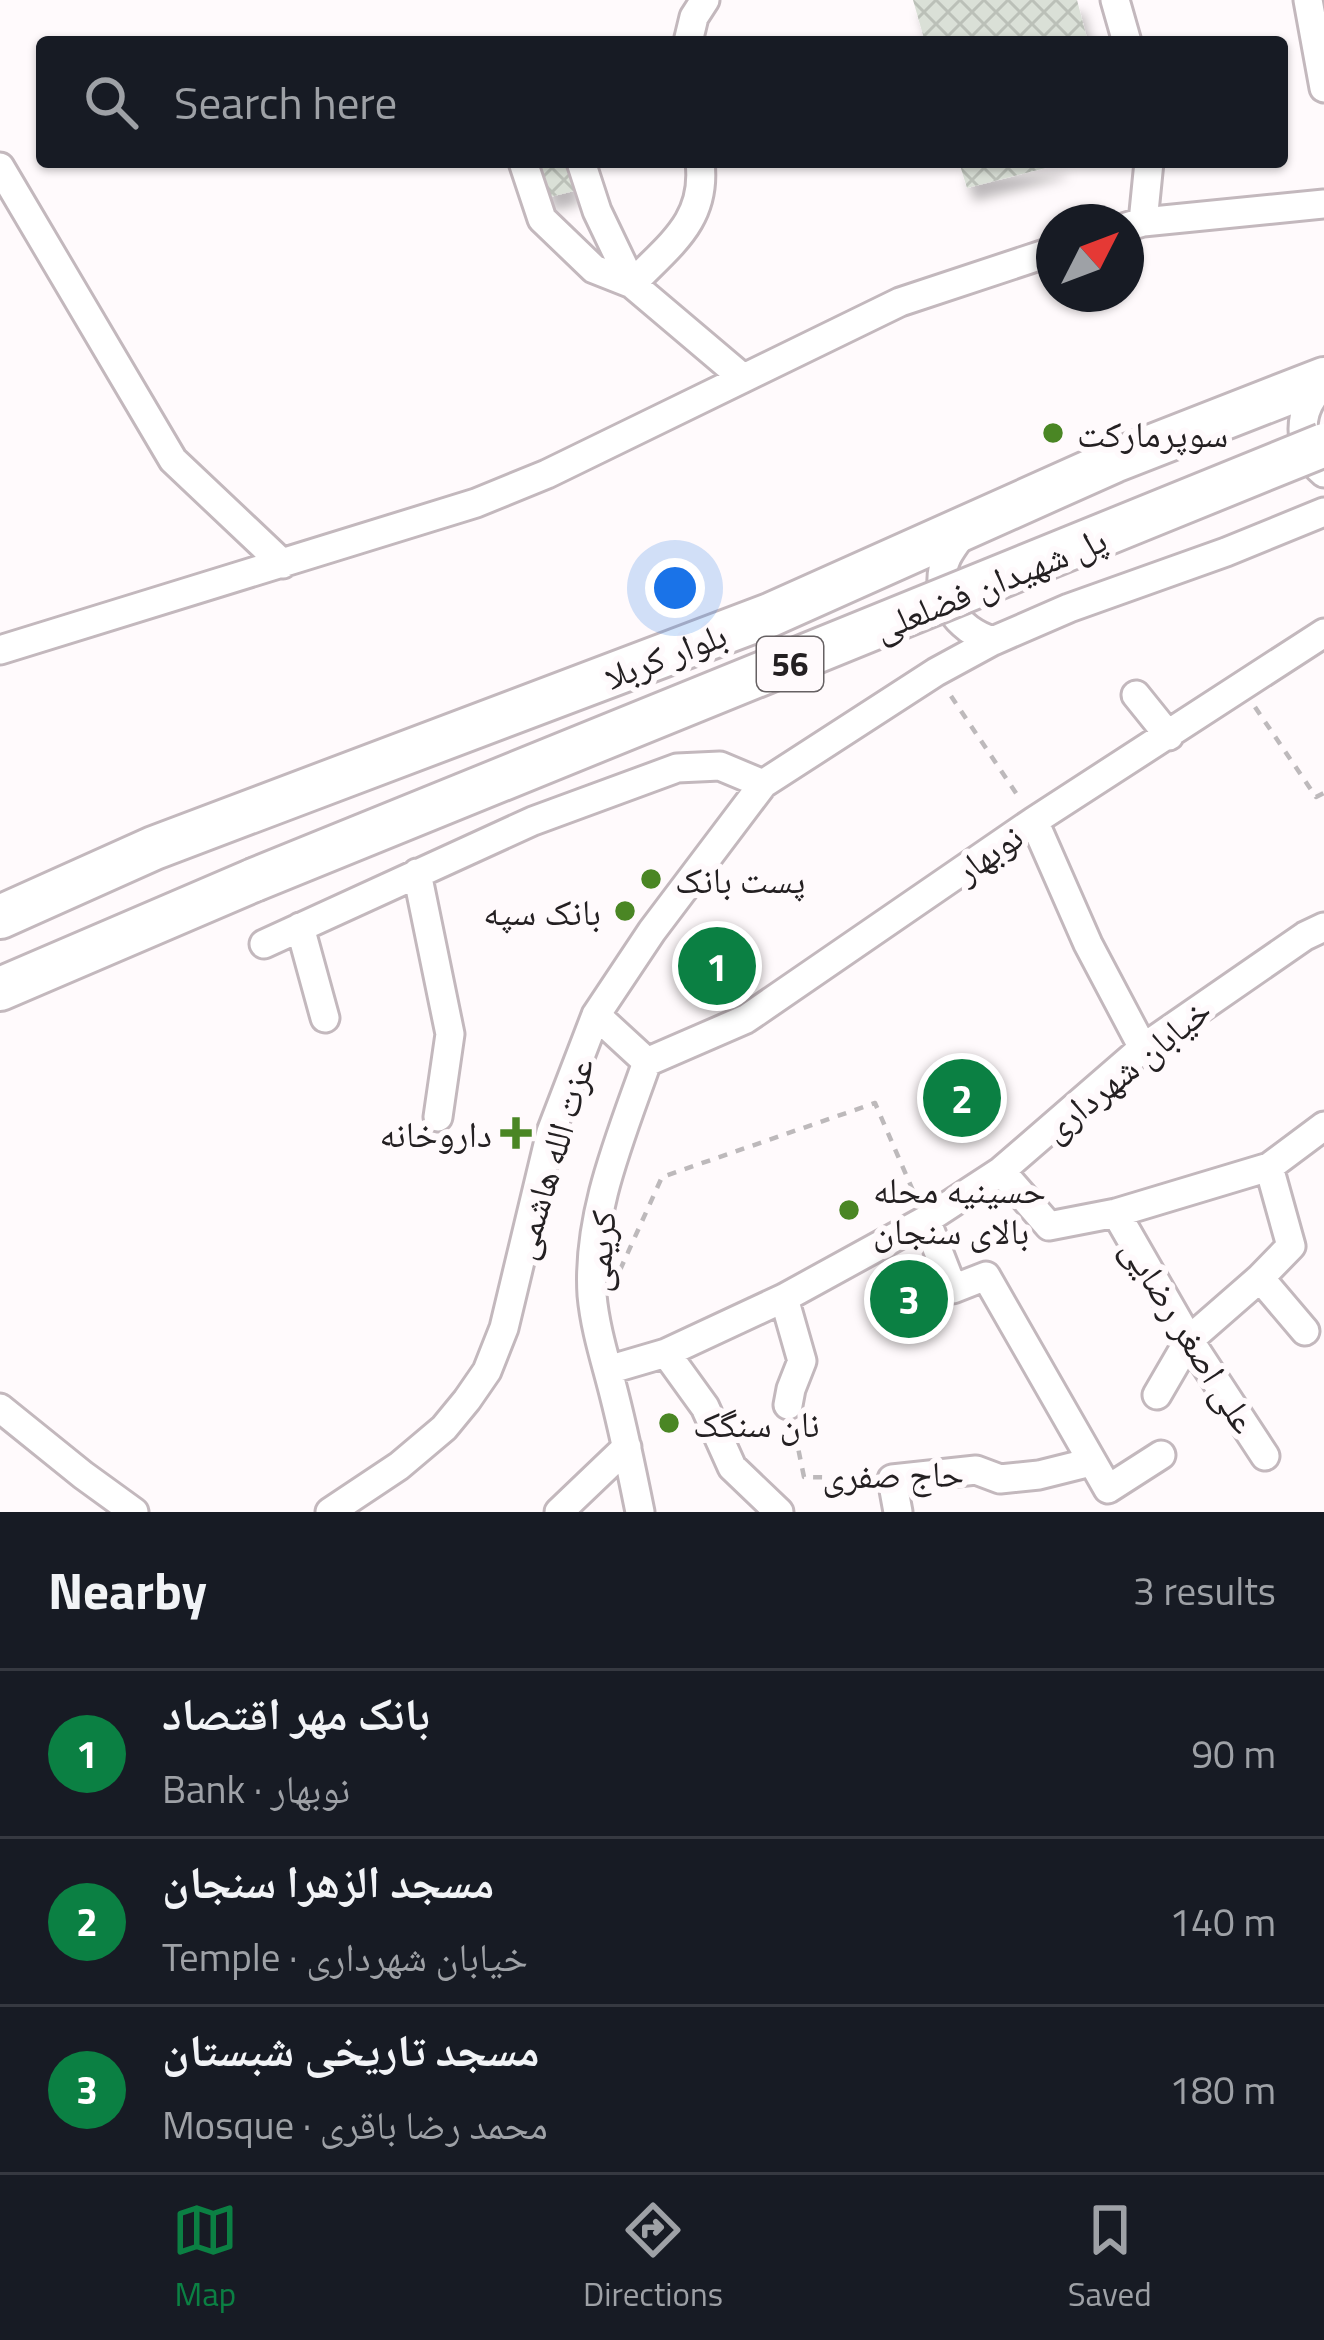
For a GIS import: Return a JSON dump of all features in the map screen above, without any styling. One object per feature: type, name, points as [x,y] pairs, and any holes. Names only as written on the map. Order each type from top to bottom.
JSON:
[{"type":"highway","name":"بلوار کربلا","points":[[0,917],[154,848],[770,615],[1114,460],[1324,382]]},
{"type":"highway","name":"پل شهیدان فضلعلی","points":[[0,989],[254,880],[1324,445]]},
{"type":"street","points":[[689,36],[694,16],[705,0]]},
{"type":"street","points":[[1115,0],[1125,36]]},
{"type":"street","points":[[1308,0],[1324,88]]},
{"type":"street","points":[[0,167],[173,460],[283,564]]},
{"type":"street","points":[[525,168],[542,219],[594,269],[632,284],[743,378]]},
{"type":"street","points":[[583,168],[597,211],[632,284]]},
{"type":"street","points":[[632,284],[691,221],[700,200],[700,168]]},
{"type":"street","points":[[1139,204],[1148,168]]},
{"type":"street","points":[[1144,223],[1324,204]]},
{"type":"street","points":[[0,650],[476,503],[547,474],[900,302],[1036,257]]},
{"type":"street","points":[[1324,382],[1311,396],[1301,429],[1312,463],[1324,473]]},
{"type":"street","points":[[264,944],[533,820],[677,768],[719,766],[763,784],[936,672],[993,641],[1324,512]]},
{"type":"street","points":[[967,527],[947,555],[941,574],[943,596],[962,626],[993,641]]},
{"type":"street","name":"نوبهار","points":[[647,1062],[746,1019],[1034,821],[1324,633]]},
{"type":"street","points":[[1136,695],[1169,736]]},
{"type":"street","name":"عزت الله هاشمی","points":[[330,1512],[399,1466],[444,1427],[487,1371],[504,1328],[551,1132],[596,1015],[652,931],[763,784]]},
{"type":"street","points":[[1034,821],[1088,944],[1143,1048]]},
{"type":"street","points":[[417,874],[450,1034],[438,1117]]},
{"type":"street","points":[[300,927],[325,1018]]},
{"type":"street","name":"خیابان شهرداری","points":[[608,1370],[666,1353],[784,1298],[926,1220],[1001,1171],[1143,1048],[1324,927]]},
{"type":"street","points":[[596,1015],[647,1062]]},
{"type":"street","name":"کریمی","points":[[640,1512],[592,1293],[593,1244],[613,1157],[647,1062]]},
{"type":"street","points":[[1001,1171],[1049,1226],[1116,1214],[1269,1167],[1324,1126]]},
{"type":"street","points":[[1157,1395],[1189,1340],[1291,1246],[1269,1167]]},
{"type":"street","name":"علی اصغر رضایی","points":[[1116,1214],[1189,1340],[1265,1456]]},
{"type":"street","points":[[926,1220],[953,1288],[986,1276],[1108,1489],[1161,1455]]},
{"type":"street","points":[[1260,1279],[1305,1331]]},
{"type":"street","points":[[784,1298],[802,1361],[788,1405]]},
{"type":"street","points":[[666,1353],[705,1407],[732,1466],[779,1512]]},
{"type":"street","points":[[0,1408],[134,1512]]},
{"type":"street","points":[[560,1512],[627,1447]]},
{"type":"street","name":"حاج صفری","points":[[892,1479],[976,1470],[1000,1479],[1090,1462]]},
{"type":"street","points":[[892,1479],[898,1512]]},
{"type":"path","points":[[936,672],[1034,821]]},
{"type":"path","points":[[1242,687],[1316,797],[1324,793]]},
{"type":"path","points":[[596,1325],[662,1177],[875,1103],[926,1220]]},
{"type":"path","name":"حاج صفری","points":[[788,1405],[805,1477],[892,1479]]},
{"type":"building","points":[[913,0],[1077,0],[1086,36],[923,36]]},
{"type":"building","points":[[538,168],[568,168],[574,191],[546,198]]},
{"type":"building","points":[[961,168],[1045,168],[967,188]]},
{"type":"place","name":"سوپرمارکت","points":[[1053,433]]},
{"type":"place","name":"پست بانک","points":[[651,879]]},
{"type":"place","name":"بانک سپه","points":[[625,911]]},
{"type":"place","name":"بانک مهر اقتصاد","points":[[717,966]]},
{"type":"place","name":"مسجد الزهرا سنجان","points":[[962,1098]]},
{"type":"place","name":"داروخانه","points":[[516,1133]]},
{"type":"place","name":"حسینیه محله بالای سنجان","points":[[849,1210]]},
{"type":"place","name":"مسجد تاریخی شبستان","points":[[909,1299]]},
{"type":"place","name":"نان سنگک","points":[[669,1423]]}]
